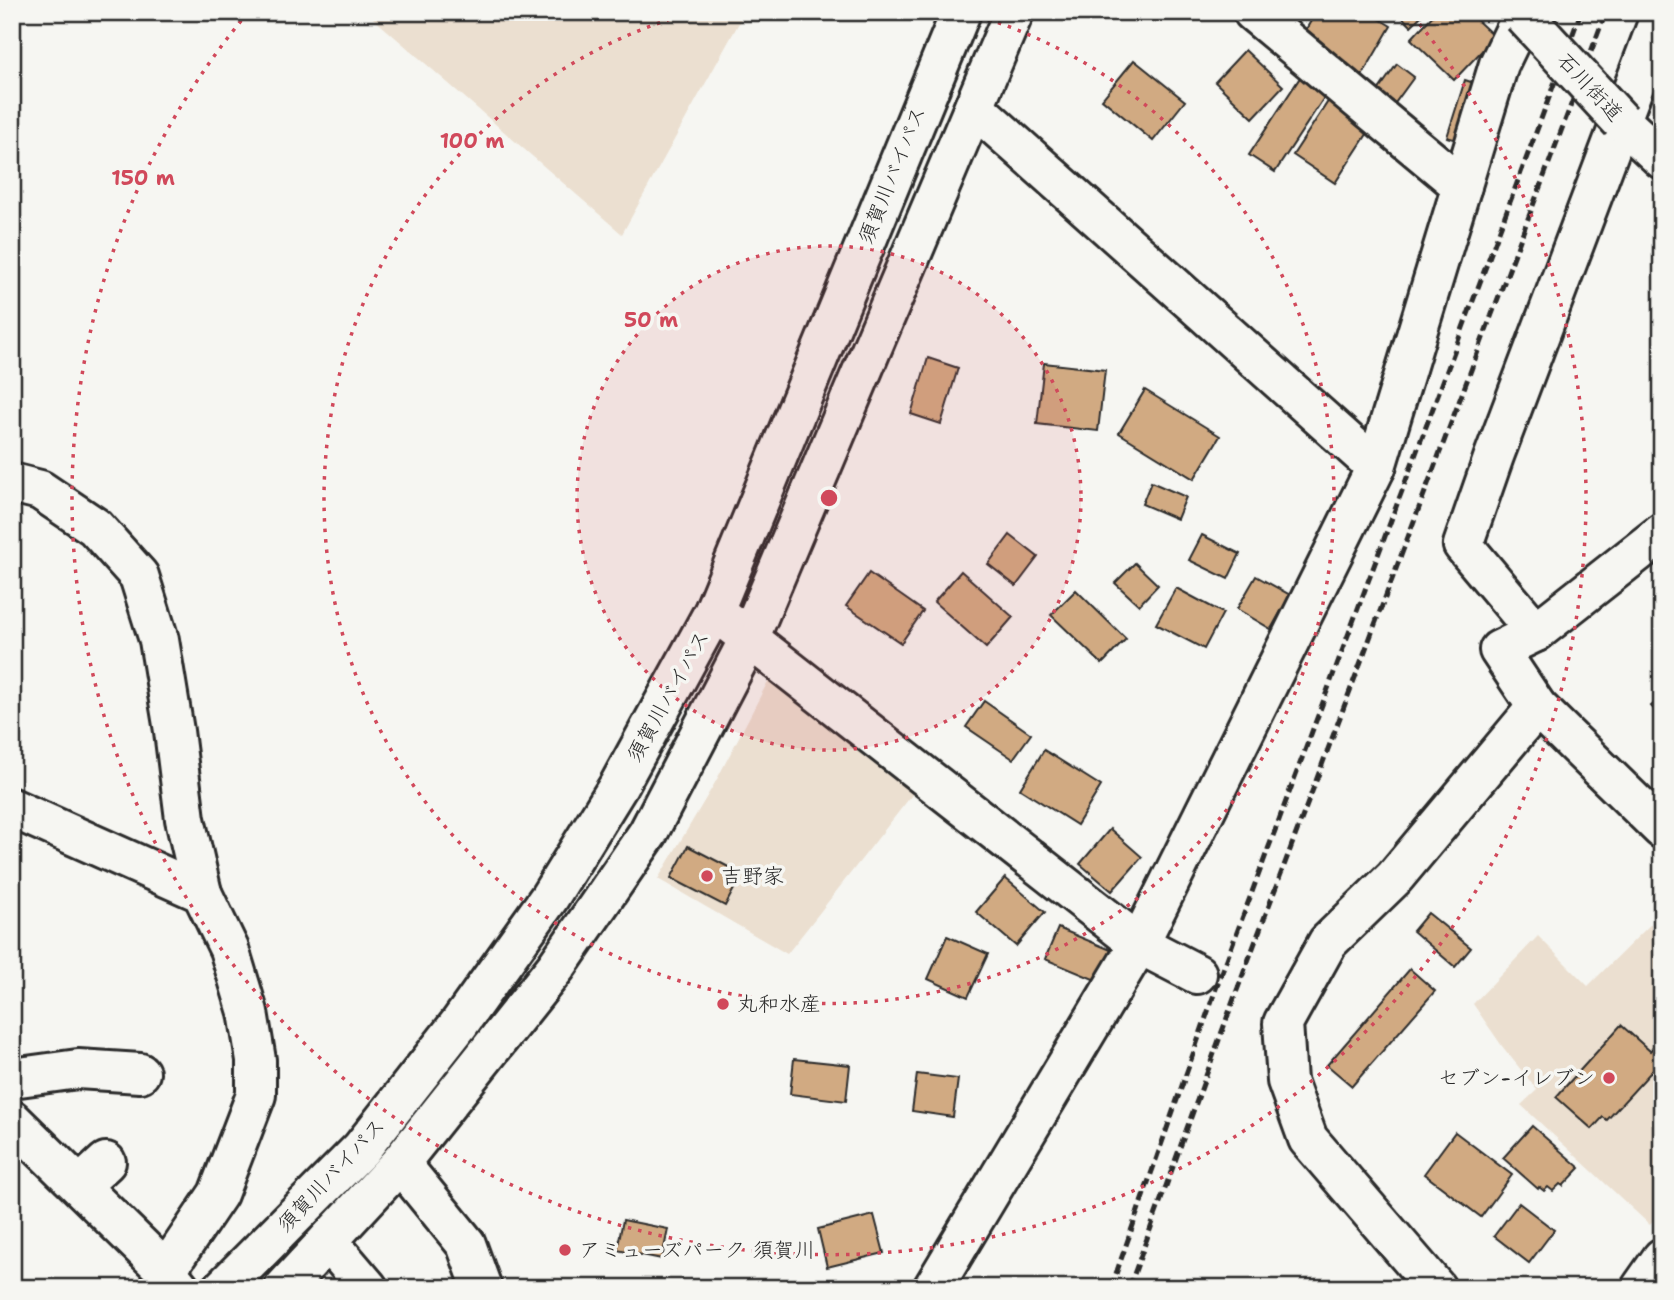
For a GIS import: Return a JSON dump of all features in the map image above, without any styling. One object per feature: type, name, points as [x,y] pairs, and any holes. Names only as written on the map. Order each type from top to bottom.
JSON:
[{"type":"main road","name":"須賀川バイパス","points":[[223,1288],[361,1149],[459,1024],[556,887],[619,785],[714,611],[961,12]]},
{"type":"main road","name":"須賀川バイパス","points":[[284,1288],[400,1163],[556,967],[648,833],[749,639],[1014,12]]},
{"type":"main road","points":[[1254,12],[1462,186]]},
{"type":"main road","points":[[1536,632],[1463,545],[1662,12]]},
{"type":"main road","points":[[933,1288],[1139,944],[1376,467],[1499,64],[1522,13]]},
{"type":"main road","name":"石川街道","points":[[1522,13],[1622,121],[1662,159]]},
{"type":"main road","points":[[974,107],[1376,467]]},
{"type":"main road","points":[[12,482],[40,490],[95,527],[139,576],[159,640],[185,819],[202,893],[229,949],[248,1012],[256,1060],[256,1095],[218,1194],[173,1280],[93,1174],[12,1120]]},
{"type":"main road","points":[[1662,533],[1536,632],[1499,650],[1537,707],[1662,829]]},
{"type":"main road","points":[[714,611],[1139,944],[1197,974]]},
{"type":"main road","points":[[1436,1288],[1308,1139],[1287,1081],[1283,1023],[1328,942],[1394,878],[1537,707]]},
{"type":"main road","points":[[12,808],[202,893]]},
{"type":"main road","points":[[12,1078],[78,1069],[139,1073]]},
{"type":"main road","points":[[400,1163],[466,1244],[482,1288]]},
{"type":"main road","points":[[328,1241],[368,1288]]},
{"type":"main road","points":[[1641,1288],[1662,1258]]},
{"type":"shaded area","points":[[366,12],[745,12],[622,234]]},
{"type":"shaded area","points":[[775,668],[919,786],[787,954],[658,879],[716,781]]},
{"type":"shaded area","points":[[1662,913],[1662,1212],[1650,1225],[1521,1105],[1537,1090],[1473,1004],[1538,936],[1588,986]]},
{"type":"building","points":[[1316,12],[1368,12],[1391,26],[1362,76],[1300,40]]},
{"type":"building","points":[[1397,12],[1425,12],[1411,26]]},
{"type":"building","points":[[1436,12],[1468,12],[1495,37],[1454,80],[1411,39]]},
{"type":"building","points":[[1245,50],[1283,86],[1253,118],[1215,82]]},
{"type":"building","points":[[1134,60],[1185,101],[1153,141],[1102,99]]},
{"type":"building","points":[[1397,64],[1414,77],[1395,103],[1378,91]]},
{"type":"building","points":[[1303,73],[1329,90],[1275,172],[1249,155]]},
{"type":"building","points":[[1465,80],[1504,93],[1485,149],[1447,137]]},
{"type":"building","points":[[1329,100],[1371,128],[1335,183],[1293,155]]},
{"type":"building","points":[[928,358],[958,368],[941,424],[911,414]]},
{"type":"building","points":[[1044,363],[1105,370],[1098,431],[1037,424]]},
{"type":"building","points":[[1145,390],[1220,436],[1194,479],[1119,433]]},
{"type":"building","points":[[1151,482],[1186,497],[1177,519],[1142,504]]},
{"type":"building","points":[[1010,535],[1038,557],[1016,586],[988,564]]},
{"type":"building","points":[[1202,535],[1240,554],[1228,579],[1189,560]]},
{"type":"building","points":[[1135,563],[1158,585],[1139,605],[1115,583]]},
{"type":"building","points":[[961,571],[1013,617],[986,648],[934,602]]},
{"type":"building","points":[[869,573],[923,611],[901,643],[846,606]]},
{"type":"building","points":[[1256,576],[1290,595],[1271,629],[1237,609]]},
{"type":"building","points":[[1176,588],[1223,613],[1204,649],[1156,624]]},
{"type":"building","points":[[1076,590],[1126,639],[1102,664],[1051,615]]},
{"type":"building","points":[[1662,697],[1662,718],[1651,706]]},
{"type":"building","points":[[984,701],[1031,734],[1013,759],[966,727]]},
{"type":"building","points":[[1044,750],[1101,786],[1077,825],[1020,789]]},
{"type":"building","points":[[1110,829],[1142,857],[1112,891],[1080,864]]},
{"type":"building","name":"吉野家","points":[[688,846],[742,874],[725,906],[671,878]]},
{"type":"building","points":[[1005,878],[1045,912],[1016,946],[976,912]]},
{"type":"building","points":[[1428,913],[1471,948],[1455,967],[1413,931]]},
{"type":"building","points":[[1058,928],[1111,950],[1098,981],[1045,959]]},
{"type":"building","points":[[947,936],[988,954],[968,997],[928,979]]},
{"type":"building","points":[[1410,969],[1435,991],[1352,1086],[1327,1065]]},
{"type":"building","name":"セブン-イレブン","points":[[1621,1025],[1650,1051],[1656,1044],[1662,1050],[1662,1060],[1607,1120],[1603,1117],[1592,1129],[1556,1097]]},
{"type":"building","points":[[794,1059],[850,1065],[846,1101],[790,1094]]},
{"type":"building","points":[[917,1074],[958,1079],[953,1117],[912,1111]]},
{"type":"building","points":[[1532,1126],[1580,1168],[1563,1186],[1560,1184],[1553,1191],[1548,1187],[1544,1191],[1539,1187],[1538,1189],[1503,1158]]},
{"type":"building","points":[[1455,1132],[1512,1175],[1481,1217],[1424,1174]]},
{"type":"building","points":[[1519,1203],[1554,1230],[1529,1263],[1494,1236]]},
{"type":"building","points":[[874,1215],[884,1253],[827,1267],[818,1229]]},
{"type":"building","points":[[623,1220],[668,1229],[662,1259],[617,1250]]},
{"type":"railway","points":[[1111,1288],[1218,983],[1581,12]]},
{"type":"railway","points":[[1129,1288],[1236,993],[1606,12]]},
{"type":"place","name":"吉野家","points":[[707,876]]},
{"type":"place","name":"丸和水産","points":[[723,1004]]},
{"type":"place","name":"セブン-イレブン","points":[[1609,1078]]},
{"type":"place","name":"アミューズパーク 須賀川","points":[[565,1250]]}]
